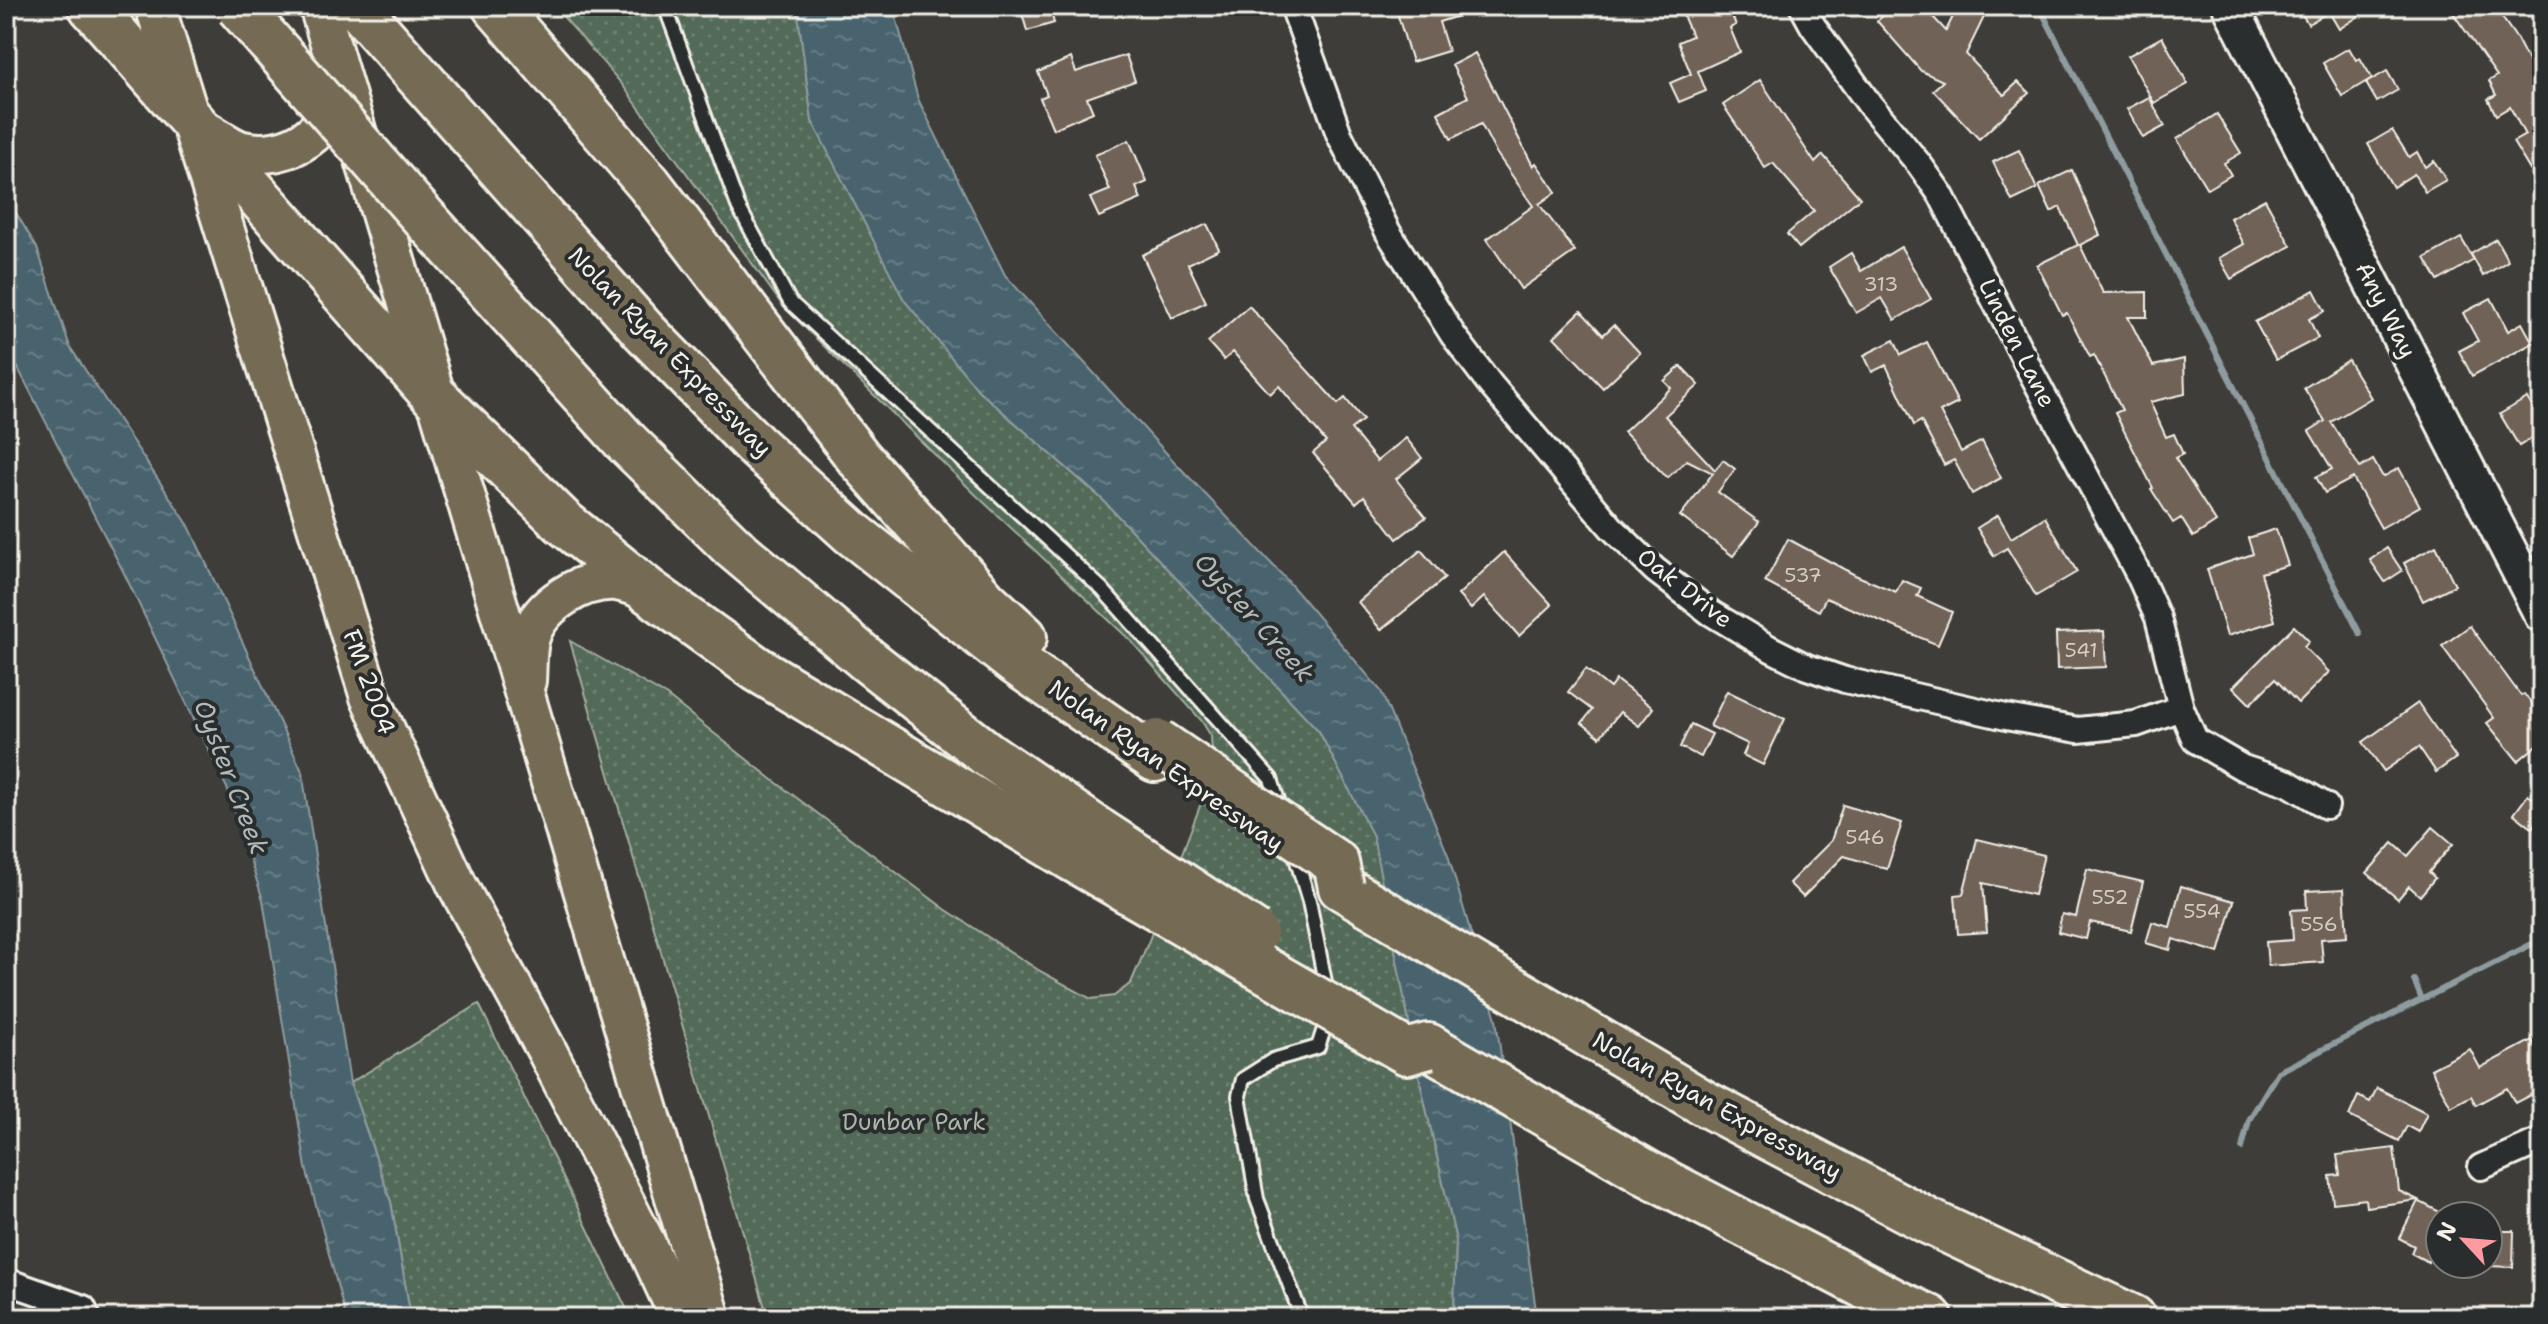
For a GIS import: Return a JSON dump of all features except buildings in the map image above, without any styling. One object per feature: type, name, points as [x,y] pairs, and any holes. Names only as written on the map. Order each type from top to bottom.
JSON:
[{"type":"highway","points":[[91,6],[435,397],[563,522],[647,590],[757,669],[1086,845],[1407,1052],[1428,1046],[1593,1142],[1930,1318]]},
{"type":"highway","points":[[238,6],[626,442],[733,547],[866,659],[987,754],[1086,845]]},
{"type":"highway","name":"Nolan Ryan Expressway","points":[[356,6],[643,330],[755,445],[852,533],[1015,662],[1336,863],[1341,887],[1644,1069],[1928,1221],[2133,1318]]},
{"type":"highway","points":[[495,6],[649,184],[858,457],[986,602],[1156,750]]},
{"type":"main road","name":"FM 2004","points":[[155,6],[370,697],[457,885],[583,1120],[680,1318]]},
{"type":"main road","points":[[191,122],[241,151],[286,150],[306,141],[320,128],[330,108],[335,87],[324,23]]},
{"type":"main road","points":[[324,23],[711,1318]]},
{"type":"main road","points":[[525,696],[529,640],[534,627],[558,600],[575,591],[613,581],[647,590]]},
{"type":"street","name":"Oak Drive","points":[[1293,6],[1339,134],[1388,232],[1453,335],[1490,384],[1611,527],[1655,570],[1711,613],[1771,649],[1807,667],[1845,680],[2078,730],[2136,724],[2181,708]]},
{"type":"street","name":"Linden Lane","points":[[1802,6],[1870,105],[1941,195],[2139,575],[2158,618],[2181,708]]},
{"type":"street","name":"Any Way","points":[[2230,6],[2542,615]]},
{"type":"street","points":[[2181,708],[2195,740],[2243,768],[2288,783],[2326,806]]},
{"type":"street","points":[[2481,1167],[2542,1140]]},
{"type":"street","points":[[6,1281],[83,1308],[88,1318]]},
{"type":"lane","points":[[665,6],[738,206],[790,302],[1102,589],[1271,779],[1309,901],[1331,1010],[1318,1047],[1273,1060],[1243,1079],[1239,1096],[1257,1199],[1302,1318]]},
{"type":"green space","name":"Dunbar Park","points":[[554,6],[797,6],[812,121],[978,390],[1102,499],[1319,731],[1373,835],[1422,1090],[1456,1240],[1454,1318],[768,1318],[570,641],[667,696],[945,909],[1040,971],[1091,999],[1114,996],[1131,983],[1206,790],[1212,753],[1211,736],[1201,720],[1131,641],[783,306],[621,83]]},
{"type":"green space","points":[[479,1004],[631,1318],[411,1318],[391,1202],[350,1083]]},
{"type":"water","name":"Oyster Creek","points":[[797,6],[893,6],[918,99],[1005,275],[1169,456],[1286,579],[1381,691],[1448,855],[1496,1019],[1537,1318],[1454,1318],[1456,1240],[1422,1090],[1373,836],[1319,731],[1102,499],[978,390],[904,300],[812,121]]},
{"type":"water","name":"Oyster Creek","points":[[6,196],[37,248],[70,347],[189,526],[302,771],[350,1083],[391,1202],[411,1318],[346,1318],[306,1168],[263,900],[227,788],[123,571],[6,345]]},
{"type":"waterway","points":[[2039,6],[2360,634]]},
{"type":"waterway","points":[[2242,1148],[2249,1120],[2278,1072],[2542,939]]},
{"type":"waterway","points":[[2414,980],[2422,1000]]}]
